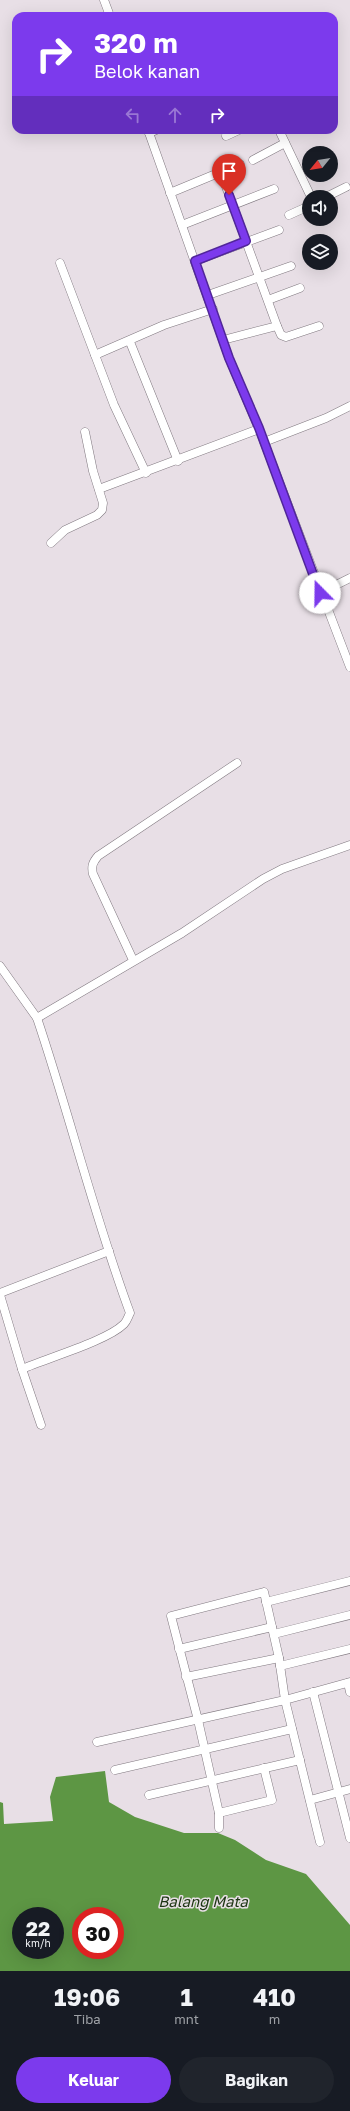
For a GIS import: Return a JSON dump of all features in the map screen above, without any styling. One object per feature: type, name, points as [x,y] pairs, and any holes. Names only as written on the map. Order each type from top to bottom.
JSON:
[{"type":"street","points":[[104,0],[108,12]]},
{"type":"street","points":[[152,134],[170,193],[223,340],[259,428],[320,593],[350,667]]},
{"type":"street","points":[[226,136],[230,134]]},
{"type":"street","points":[[280,134],[308,190]]},
{"type":"street","points":[[253,160],[285,143]]},
{"type":"street","points":[[170,193],[240,164]]},
{"type":"street","points":[[221,173],[281,335],[286,337],[319,326]]},
{"type":"street","points":[[338,191],[346,187]]},
{"type":"street","points":[[182,225],[274,189]]},
{"type":"street","points":[[289,215],[302,209]]},
{"type":"street","points":[[195,261],[279,230]]},
{"type":"street","points":[[60,263],[117,412],[146,472]]},
{"type":"street","points":[[208,295],[291,266]]},
{"type":"street","points":[[268,300],[300,288]]},
{"type":"street","points":[[95,355],[130,342],[164,325],[213,309]]},
{"type":"street","points":[[223,340],[277,326]]},
{"type":"street","points":[[130,342],[178,461]]},
{"type":"street","points":[[264,442],[326,418],[350,406]]},
{"type":"street","points":[[99,489],[178,461],[259,428]]},
{"type":"street","points":[[51,543],[71,526],[101,512],[103,503],[93,471],[85,432]]},
{"type":"street","points":[[320,593],[350,578]]},
{"type":"street","points":[[134,960],[94,874],[92,868],[93,863],[105,852],[237,763]]},
{"type":"street","points":[[37,1018],[182,933],[263,879],[282,869],[350,845]]},
{"type":"street","points":[[0,966],[37,1018],[55,1072],[109,1251],[130,1313],[126,1322],[99,1339],[22,1369]]},
{"type":"street","points":[[41,1426],[22,1369],[0,1294],[109,1251]]},
{"type":"street","points":[[266,1602],[350,1581]]},
{"type":"street","points":[[219,1828],[219,1813],[210,1781],[198,1720],[171,1616],[264,1592],[280,1662],[285,1700],[320,1842]]},
{"type":"street","points":[[179,1649],[350,1615]]},
{"type":"street","points":[[186,1677],[350,1649]]},
{"type":"street","points":[[97,1742],[285,1700],[349,1683],[350,1692]]},
{"type":"street","points":[[313,1692],[350,1838]]},
{"type":"street","points":[[116,1770],[292,1729]]},
{"type":"street","points":[[149,1795],[300,1760]]},
{"type":"street","points":[[219,1813],[272,1800],[264,1768]]},
{"type":"street","points":[[310,1800],[350,1789]]},
{"type":"water","name":"Balang Mata","points":[[105,1771],[109,1802],[135,1817],[184,1833],[218,1833],[235,1840],[266,1860],[306,1874],[350,1925],[350,1971],[0,1971],[0,1802],[3,1803],[4,1824],[53,1821],[50,1797],[56,1777]]},
{"type":"route","points":[[229,195],[246,241],[195,261],[229,358],[259,428],[320,593]]}]
